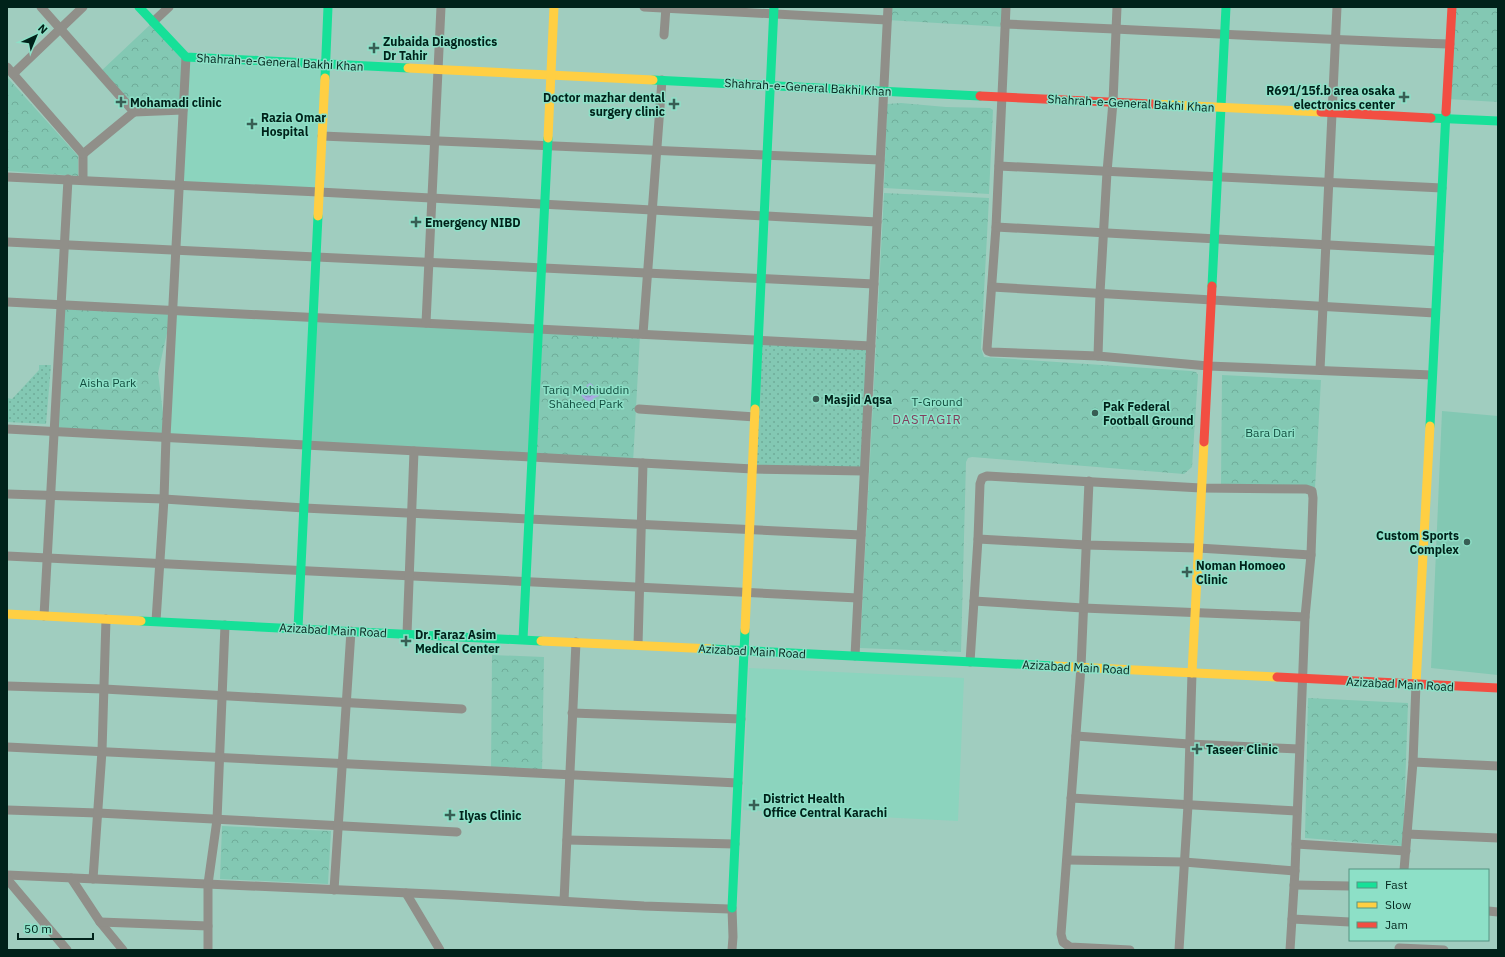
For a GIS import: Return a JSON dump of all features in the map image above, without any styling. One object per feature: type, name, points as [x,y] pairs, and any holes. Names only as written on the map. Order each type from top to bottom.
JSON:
[{"type":"street","points":[[41,7],[134,112]]},
{"type":"street","points":[[83,7],[60,29],[10,71],[83,154],[83,180]]},
{"type":"street","name":"Shahrah-e-General Bakhi Khan","points":[[139,7],[186,57],[1498,121]]},
{"type":"street","points":[[154,22],[169,7]]},
{"type":"street","points":[[298,628],[328,7]]},
{"type":"street","points":[[426,323],[441,7]]},
{"type":"street","points":[[523,640],[554,7]]},
{"type":"street","points":[[644,7],[774,10],[887,20]]},
{"type":"street","points":[[855,656],[888,7]]},
{"type":"street","points":[[1006,7],[996,227],[988,351],[1098,356],[1208,366],[1432,375]]},
{"type":"street","points":[[1098,356],[1100,293],[1107,172],[1113,102],[1117,7]]},
{"type":"street","points":[[1179,950],[1188,805],[1192,673],[1226,7]]},
{"type":"street","points":[[1320,370],[1337,7]]},
{"type":"street","points":[[1404,869],[1413,762],[1435,312],[1452,7]]},
{"type":"street","points":[[664,35],[666,8]]},
{"type":"street","points":[[732,950],[732,908],[774,10]]},
{"type":"street","points":[[1005,24],[1450,44]]},
{"type":"street","points":[[156,621],[164,499],[175,250],[186,57]]},
{"type":"street","points":[[643,334],[662,80]]},
{"type":"street","points":[[83,154],[134,112],[183,110]]},
{"type":"street","points":[[322,136],[880,160]]},
{"type":"street","points":[[999,166],[1442,188]]},
{"type":"street","points":[[7,176],[877,222]]},
{"type":"street","points":[[44,616],[68,179]]},
{"type":"street","points":[[996,227],[1439,251]]},
{"type":"street","points":[[7,242],[874,284]]},
{"type":"street","points":[[992,287],[1435,312]]},
{"type":"street","points":[[7,302],[871,346]]},
{"type":"street","points":[[639,409],[755,417]]},
{"type":"street","points":[[7,429],[752,469],[864,471]]},
{"type":"street","points":[[408,634],[414,451]]},
{"type":"street","points":[[638,645],[643,463]]},
{"type":"street","points":[[970,662],[980,484],[982,478],[987,476],[1201,488],[1306,489],[1312,491],[1314,498],[1311,555],[1305,618],[1295,871],[1290,950]]},
{"type":"street","points":[[1089,481],[1081,667],[1061,934],[1063,942],[1070,947],[1130,950]]},
{"type":"street","points":[[7,494],[164,499],[304,508],[861,534]]},
{"type":"street","points":[[978,539],[1086,545],[1198,548],[1311,555]]},
{"type":"street","points":[[7,556],[858,598]]},
{"type":"street","points":[[974,601],[1083,608],[1305,618]]},
{"type":"street","name":"Azizabad Main Road","points":[[7,614],[1498,688]]},
{"type":"street","points":[[93,879],[102,751],[106,619]]},
{"type":"street","points":[[208,950],[208,884],[217,820],[225,625]]},
{"type":"street","points":[[334,890],[341,764],[351,631]]},
{"type":"street","points":[[564,902],[576,642]]},
{"type":"street","points":[[7,686],[104,689],[462,709]]},
{"type":"street","points":[[572,713],[741,719]]},
{"type":"street","points":[[1076,736],[1190,744],[1300,749]]},
{"type":"street","points":[[7,747],[738,783]]},
{"type":"street","points":[[1413,762],[1498,766]]},
{"type":"street","points":[[1071,798],[1297,811]]},
{"type":"street","points":[[7,810],[98,813],[457,832]]},
{"type":"street","points":[[1407,834],[1498,838]]},
{"type":"street","points":[[566,840],[735,844]]},
{"type":"street","points":[[1296,844],[1406,851]]},
{"type":"street","points":[[1067,860],[1184,862],[1295,871]]},
{"type":"street","points":[[7,875],[406,893],[564,902],[732,908]]},
{"type":"street","points":[[71,878],[100,922],[123,950]]},
{"type":"street","points":[[7,879],[66,950]]},
{"type":"street","points":[[1294,885],[1349,886]]},
{"type":"street","points":[[406,893],[440,950]]},
{"type":"street","points":[[1292,919],[1349,922]]},
{"type":"street","points":[[100,922],[208,926]]},
{"type":"street","points":[[1399,946],[1444,950]]},
{"type":"shaded area","name":"Razia Omar Hospital","points":[[186,57],[325,64],[319,192],[179,185]]},
{"type":"shaded area","points":[[172,311],[313,318],[307,446],[166,437]]},
{"type":"shaded area","points":[[749,668],[964,678],[958,821],[743,810]]},
{"type":"green space","points":[[888,7],[1006,7],[1005,27],[887,20]]},
{"type":"green space","points":[[1452,7],[1498,7],[1498,102],[1447,99]]},
{"type":"green space","points":[[153,22],[186,57],[183,110],[134,112],[99,73]]},
{"type":"green space","points":[[7,77],[78,156],[78,176],[7,171]]},
{"type":"green space","points":[[901,103],[946,107],[990,108],[993,110],[989,194],[884,188],[887,104]]},
{"type":"green space","name":"T-Ground","points":[[884,193],[989,198],[981,348],[984,357],[1191,371],[1196,372],[1198,375],[1192,467],[1184,474],[972,457],[968,458],[966,462],[961,652],[860,648]]},
{"type":"green space","name":"Aisha Park","points":[[60,305],[172,311],[158,373],[166,437],[53,431]]},
{"type":"green space","points":[[313,318],[538,329],[532,457],[307,446]]},
{"type":"green space","name":"Tariq Mohiuddin Shaheed Park","points":[[538,329],[640,335],[633,463],[532,457]]},
{"type":"green space","points":[[759,340],[871,346],[864,471],[753,469]]},
{"type":"green space","points":[[39,365],[51,365],[46,424],[7,422],[7,398],[12,399],[39,370]]},
{"type":"green space","name":"Bara Dari","points":[[1222,375],[1321,380],[1315,488],[1221,484]]},
{"type":"green space","name":"Custom Sports Complex","points":[[1442,411],[1498,416],[1498,675],[1431,668]]},
{"type":"green space","points":[[492,655],[544,657],[542,774],[491,771]]},
{"type":"green space","points":[[1308,698],[1408,703],[1403,846],[1305,838]]},
{"type":"green space","points":[[222,826],[331,831],[328,884],[220,879]]},
{"type":"water","points":[[590,383],[598,390],[599,396],[594,398],[592,403],[588,403],[580,394],[580,391],[586,388]]},
{"type":"traffic: fast","points":[[139,7],[186,57],[408,68]]},
{"type":"traffic: fast","points":[[325,78],[328,7]]},
{"type":"traffic: fast","points":[[755,409],[774,7]]},
{"type":"traffic: fast","points":[[1212,286],[1226,7]]},
{"type":"traffic: fast","points":[[653,80],[980,96]]},
{"type":"traffic: fast","points":[[1430,426],[1446,112]]},
{"type":"traffic: fast","points":[[1431,118],[1498,121]]},
{"type":"traffic: fast","points":[[523,639],[548,138]]},
{"type":"traffic: fast","points":[[298,628],[318,216]]},
{"type":"traffic: fast","points":[[141,621],[541,641]]},
{"type":"traffic: fast","points":[[732,908],[745,630]]},
{"type":"traffic: fast","points":[[713,649],[1054,666]]},
{"type":"traffic: slow","points":[[548,138],[554,7]]},
{"type":"traffic: slow","points":[[408,68],[653,80]]},
{"type":"traffic: slow","points":[[318,216],[325,78]]},
{"type":"traffic: slow","points":[[1152,104],[1321,112]]},
{"type":"traffic: slow","points":[[745,630],[755,409]]},
{"type":"traffic: slow","points":[[1416,684],[1430,426]]},
{"type":"traffic: slow","points":[[1192,673],[1204,442]]},
{"type":"traffic: slow","points":[[7,614],[141,621]]},
{"type":"traffic: slow","points":[[541,641],[713,649]]},
{"type":"traffic: slow","points":[[1054,666],[1277,677]]},
{"type":"traffic: jam","points":[[1446,112],[1452,7]]},
{"type":"traffic: jam","points":[[980,96],[1152,104]]},
{"type":"traffic: jam","points":[[1321,112],[1431,118]]},
{"type":"traffic: jam","points":[[1204,442],[1212,286]]},
{"type":"traffic: jam","points":[[1277,677],[1498,688]]},
{"type":"place","name":"Zubaida Diagnostics Dr Tahir","points":[[374,48]]},
{"type":"place","name":"R691/15f.b area osaka electronics center","points":[[1404,97]]},
{"type":"place","name":"Mohamadi clinic","points":[[121,102]]},
{"type":"place","name":"Doctor mazhar dental surgery clinic","points":[[674,104]]},
{"type":"place","name":"Razia Omar Hospital","points":[[252,124]]},
{"type":"place","name":"Emergency NIBD","points":[[416,222]]},
{"type":"place","name":"Masjid Aqsa","points":[[816,399]]},
{"type":"place","name":"Pak Federal Football Ground","points":[[1095,413]]},
{"type":"place","name":"Custom Sports Complex","points":[[1467,542]]},
{"type":"place","name":"Noman Homoeo Clinic","points":[[1187,572]]},
{"type":"place","name":"Dr. Faraz Asim Medical Center","points":[[406,641]]},
{"type":"place","name":"Taseer Clinic","points":[[1197,749]]},
{"type":"place","name":"District Health Office Central Karachi","points":[[754,805]]},
{"type":"place","name":"Ilyas Clinic","points":[[450,815]]},
{"type":"district","name":"DASTAGIR","points":[[927,419]]}]
